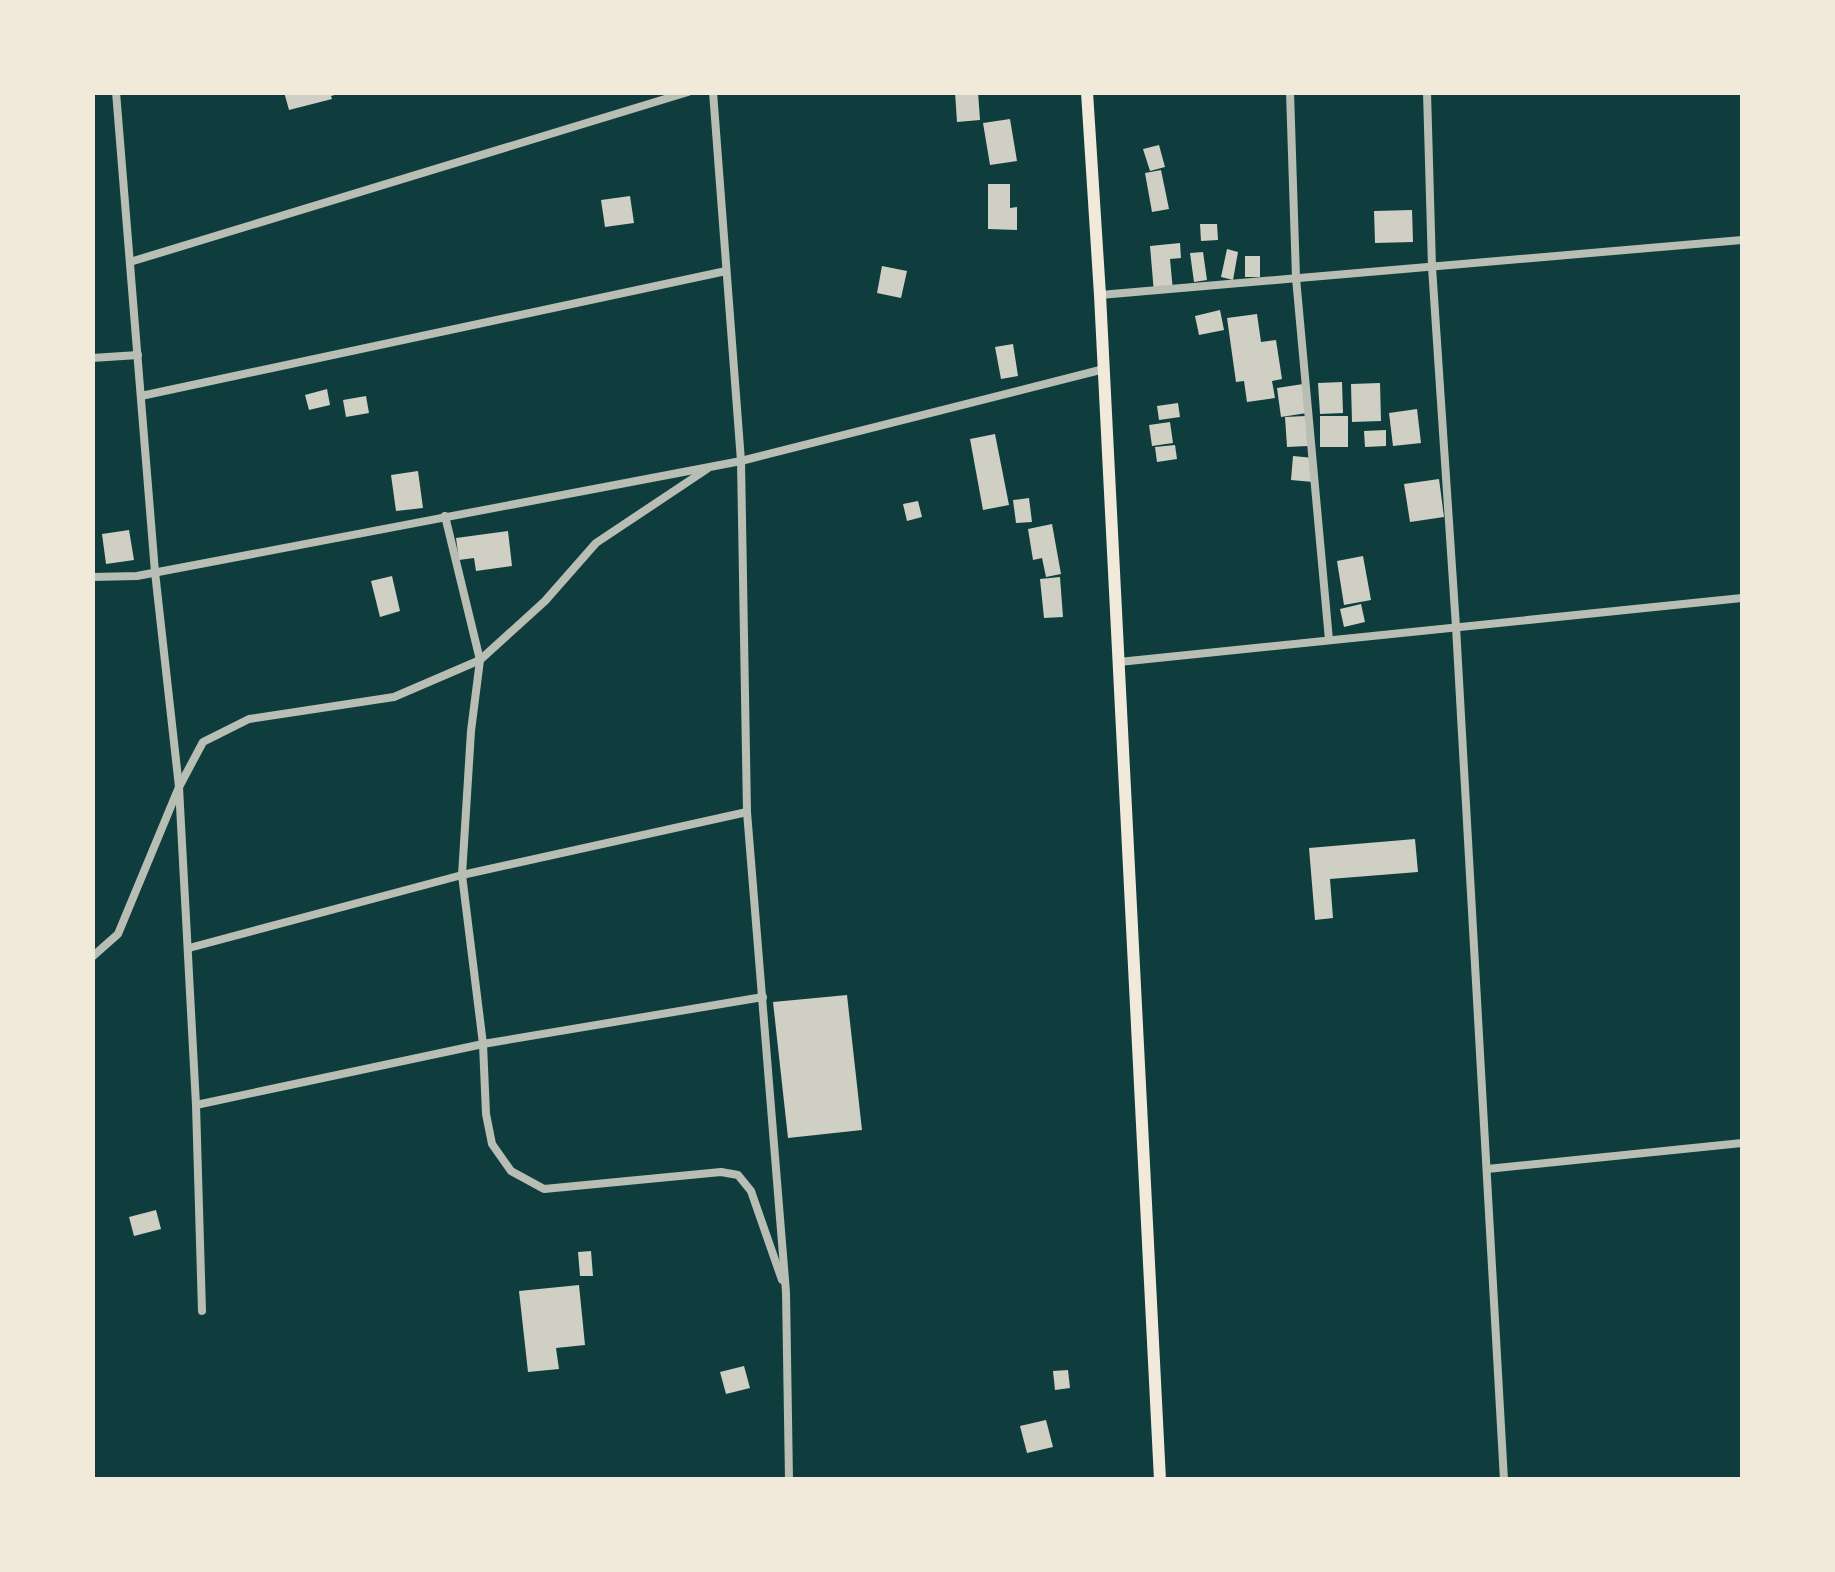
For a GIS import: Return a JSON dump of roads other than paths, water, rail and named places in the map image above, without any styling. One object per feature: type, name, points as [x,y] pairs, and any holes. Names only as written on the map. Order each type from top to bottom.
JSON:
[{"type":"highway","points":[[1086,92],[1104,369],[1160,1480]]},
{"type":"street","points":[[116,92],[156,572],[179,787],[196,1105],[202,1311]]},
{"type":"street","points":[[130,262],[688,92]]},
{"type":"street","points":[[713,92],[740,461],[748,812],[786,1292],[789,1480]]},
{"type":"street","points":[[1290,92],[1296,278],[1329,640]]},
{"type":"street","points":[[1427,92],[1432,267],[1504,1480]]},
{"type":"street","points":[[1100,295],[1742,240]]},
{"type":"street","points":[[141,396],[726,271]]},
{"type":"street","points":[[92,358],[138,355]]},
{"type":"street","points":[[92,577],[156,572],[711,467],[1104,369]]},
{"type":"street","points":[[92,956],[118,934],[179,787],[203,742],[249,719],[394,697],[480,660],[545,602],[596,543],[711,467]]},
{"type":"street","points":[[444,516],[480,660],[471,731],[462,875],[484,1044],[486,1114],[492,1144],[511,1171],[544,1189],[721,1172],[738,1175],[751,1191],[786,1292]]},
{"type":"street","points":[[1119,662],[1742,598]]},
{"type":"street","points":[[189,948],[462,875],[748,812]]},
{"type":"street","points":[[196,1105],[484,1044],[762,996]]},
{"type":"street","points":[[1487,1169],[1742,1143]]}]
